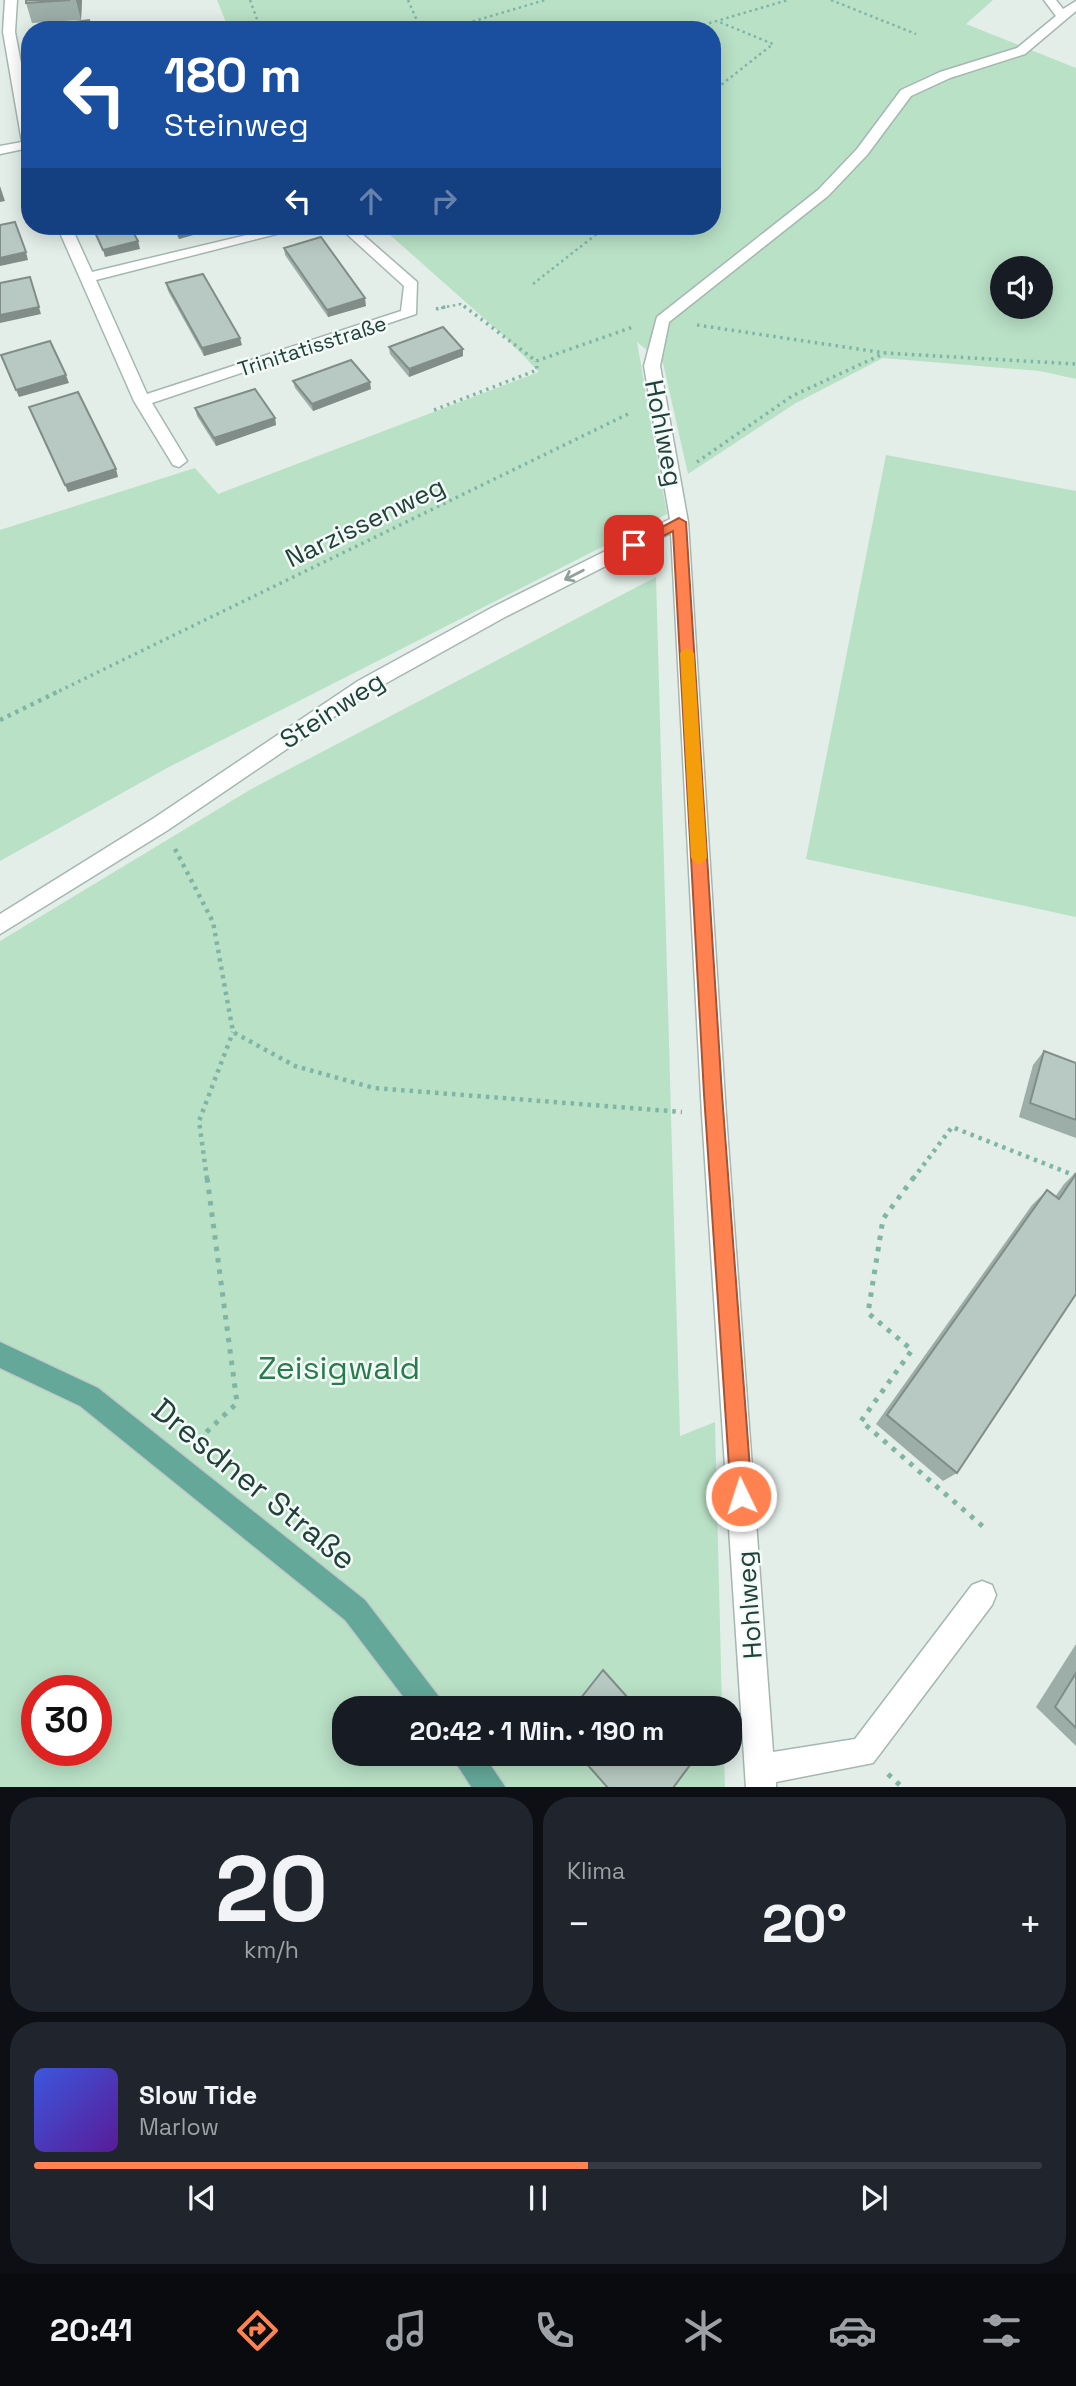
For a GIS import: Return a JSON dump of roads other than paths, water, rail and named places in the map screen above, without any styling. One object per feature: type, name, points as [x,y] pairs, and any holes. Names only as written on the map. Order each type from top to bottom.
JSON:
[{"type":"main road","name":"Dresdner Straße","points":[[0,1355],[89,1397],[355,1610],[421,1696]]},
{"type":"main road","points":[[474,1766],[491,1787]]},
{"type":"street","points":[[10,0],[9,32],[21,100]]},
{"type":"street","points":[[1050,0],[1070,11]]},
{"type":"street","name":"Hohlweg","points":[[761,1778],[715,1115],[679,522],[674,477],[652,366],[662,320],[823,193],[862,152],[906,93],[945,75],[1021,51],[1070,11]]},
{"type":"street","points":[[0,150],[21,146]]},
{"type":"street","points":[[68,235],[142,401],[179,461]]},
{"type":"street","points":[[86,278],[263,235]]},
{"type":"street","name":"Trinitatisstraße","points":[[142,401],[408,314],[412,285],[355,235]]},
{"type":"street","name":"Steinweg","points":[[0,925],[161,824],[365,686],[499,612],[679,522]]},
{"type":"street","points":[[761,1778],[863,1753],[982,1595]]},
{"type":"park label","name":"Zeisigwald","points":[[339,1368]]}]
